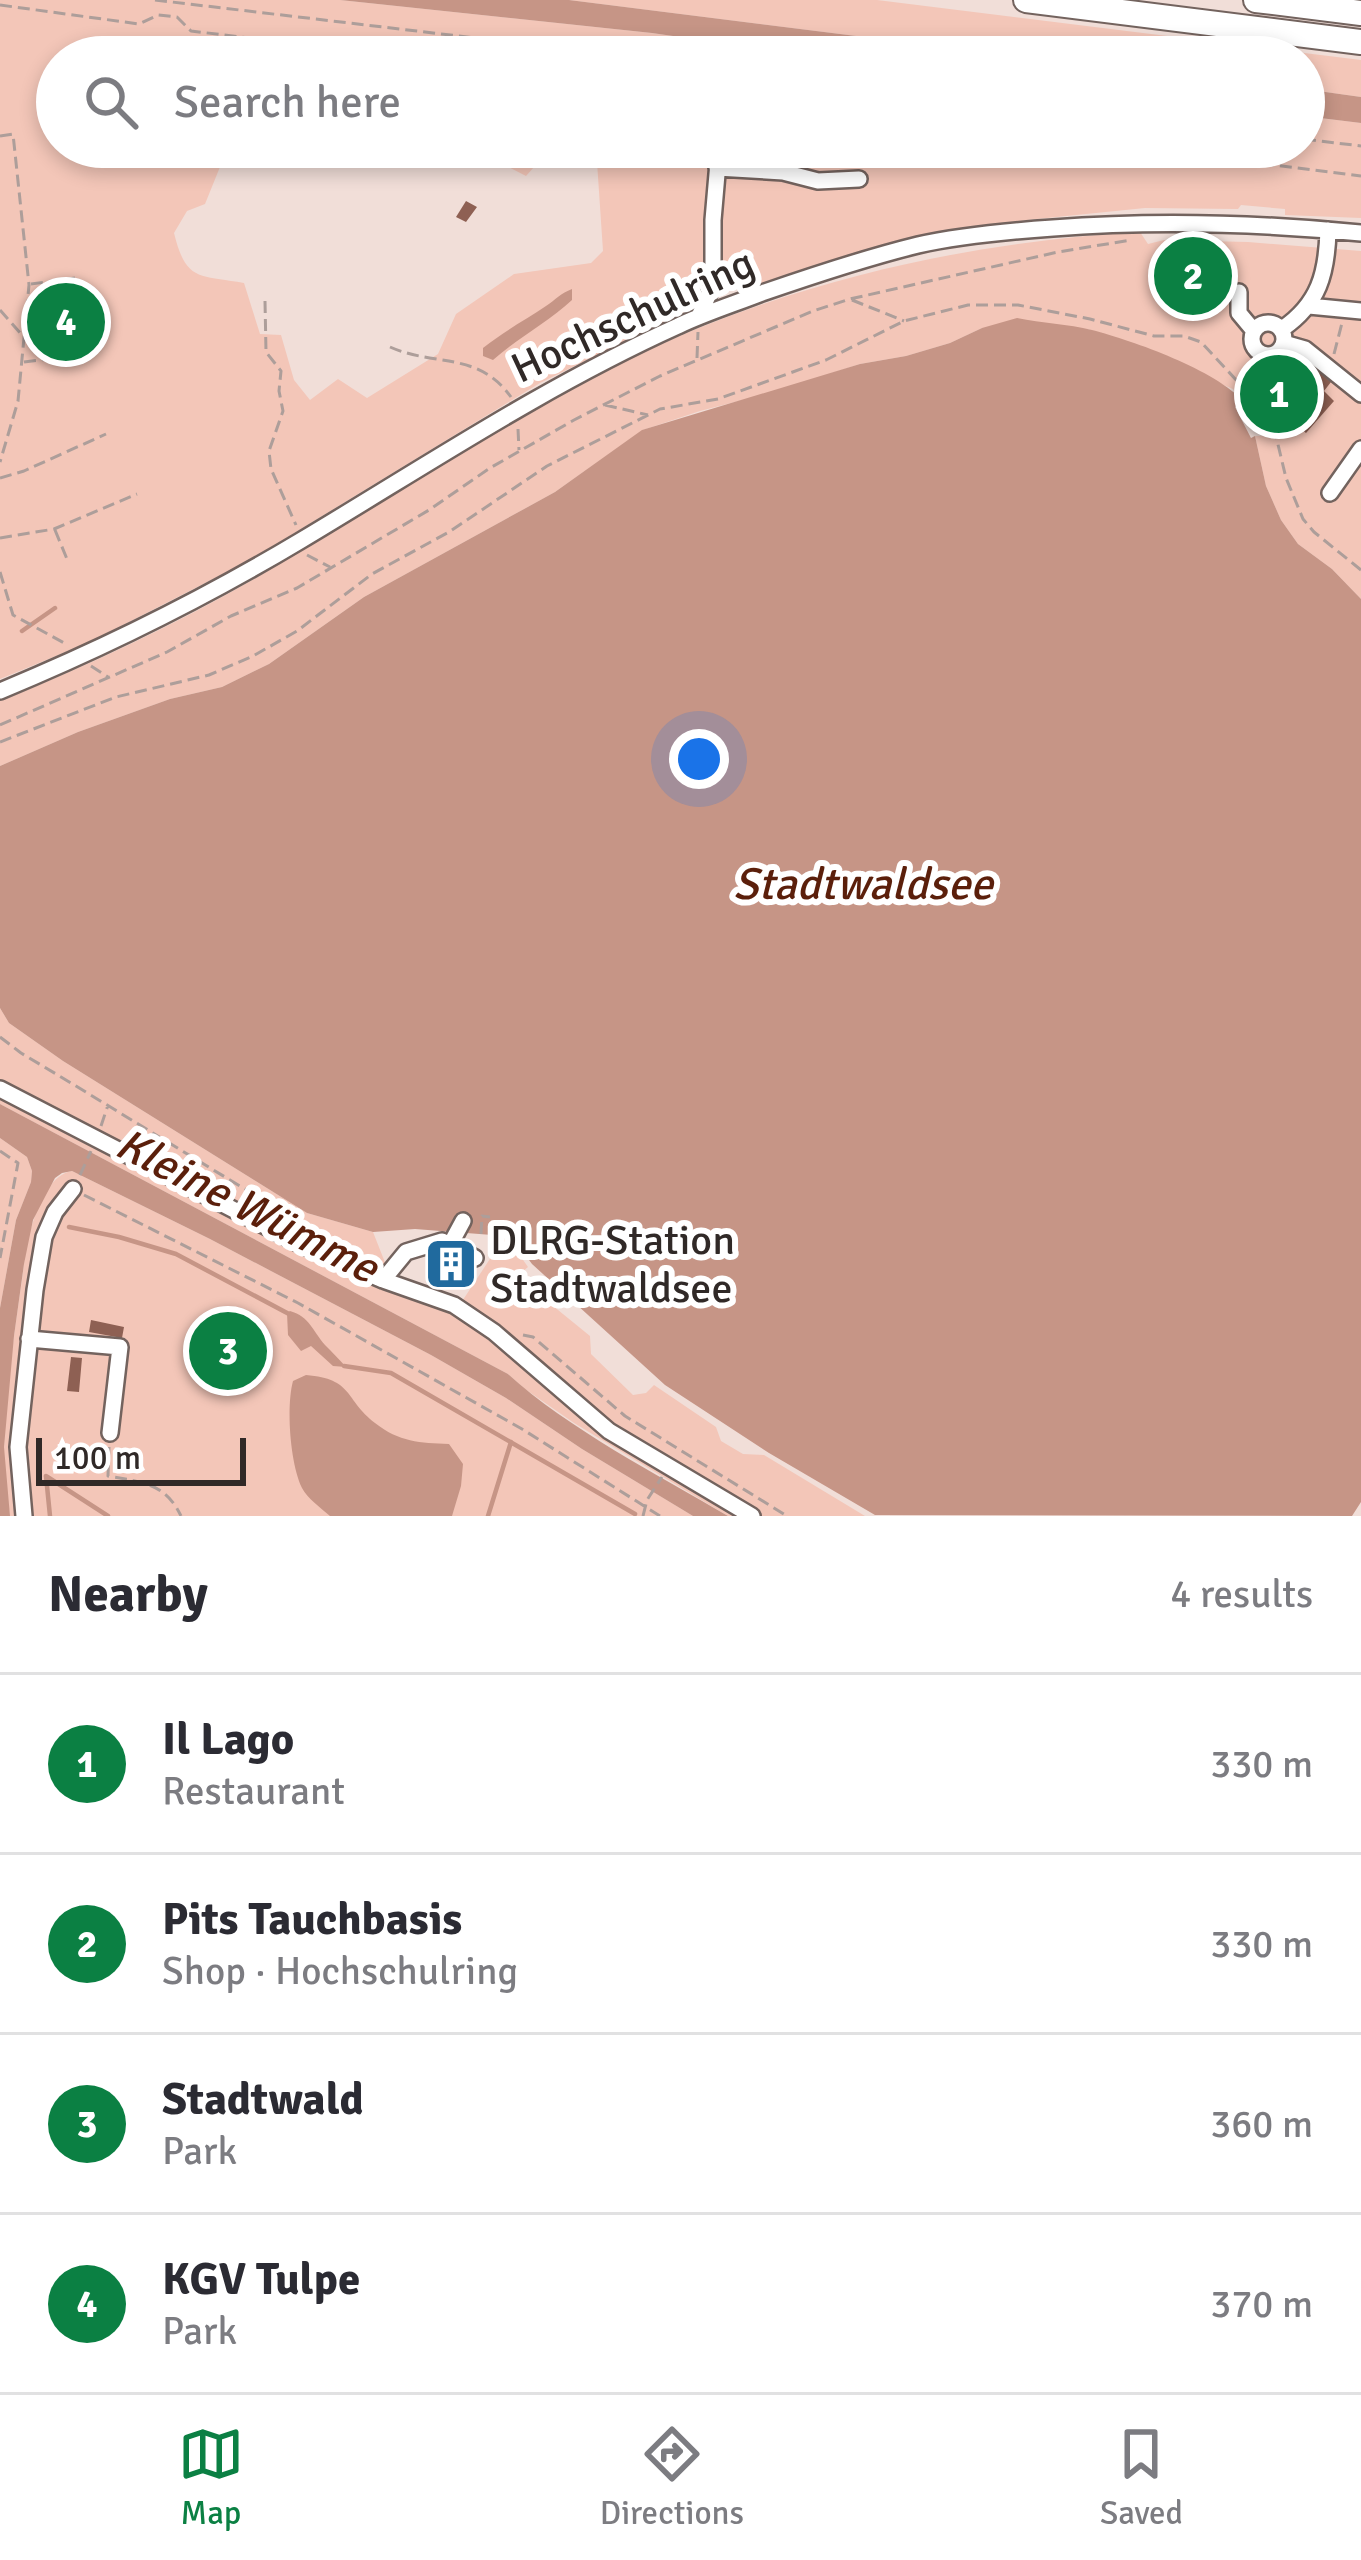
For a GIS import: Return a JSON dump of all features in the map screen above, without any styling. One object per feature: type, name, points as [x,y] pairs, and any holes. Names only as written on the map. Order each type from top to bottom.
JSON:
[{"type":"highway","points":[[1026,0],[1313,36]]},
{"type":"highway","points":[[1256,0],[1361,13]]},
{"type":"highway","points":[[1325,37],[1361,42]]},
{"type":"street","points":[[699,316],[713,285],[717,168],[783,172],[818,181],[859,179]]},
{"type":"street","name":"Hochschulring","points":[[0,691],[172,613],[612,358],[699,316],[825,271],[922,244],[1014,230],[1183,222],[1361,233]]},
{"type":"street","points":[[1328,230],[1323,277],[1288,340],[1277,352],[1265,354],[1253,343],[1254,332],[1270,323],[1288,340],[1361,394]]},
{"type":"street","points":[[713,285],[742,301]]},
{"type":"street","points":[[1239,292],[1239,313],[1254,332]]},
{"type":"street","points":[[1309,306],[1352,310]]},
{"type":"street","points":[[1330,493],[1361,449]]},
{"type":"street","points":[[0,1089],[94,1145],[300,1244],[454,1305],[494,1332],[609,1431],[752,1516]]},
{"type":"street","points":[[24,1516],[18,1447],[44,1237],[76,1184]]},
{"type":"street","points":[[450,1245],[464,1221]]},
{"type":"street","points":[[382,1280],[406,1252],[442,1241],[475,1258]]},
{"type":"street","points":[[29,1339],[120,1347],[110,1433]]},
{"type":"path","points":[[155,0],[459,36]]},
{"type":"path","points":[[0,5],[140,24],[158,15],[177,17],[191,31],[233,36]]},
{"type":"path","points":[[0,136],[14,134],[29,284],[18,401],[0,462]]},
{"type":"path","points":[[1325,142],[1361,146]]},
{"type":"path","points":[[1294,168],[1361,176]]},
{"type":"path","points":[[0,724],[167,652],[231,616],[297,588],[519,451],[697,360],[850,299],[1135,239]]},
{"type":"path","points":[[29,284],[75,278]]},
{"type":"path","points":[[850,299],[904,321]]},
{"type":"path","points":[[265,301],[266,352],[281,371],[283,411],[269,451],[271,470],[296,522],[303,554],[332,568]]},
{"type":"path","points":[[0,742],[116,697],[209,675],[253,656],[297,631],[372,574],[448,532],[530,476],[660,409],[718,399],[826,360],[904,321],[968,305],[996,303],[1201,342],[1252,395],[1275,432],[1286,478],[1303,519],[1361,570]]},
{"type":"path","points":[[0,310],[22,336]]},
{"type":"path","points":[[1328,367],[1352,310]]},
{"type":"path","points":[[697,360],[699,316]]},
{"type":"path","points":[[1252,395],[1295,359],[1288,340]]},
{"type":"path","points":[[390,347],[408,356],[466,364],[496,377],[517,409],[519,451]]},
{"type":"path","points":[[1260,352],[1253,362],[1263,384]]},
{"type":"path","points":[[22,362],[91,354]]},
{"type":"path","points":[[603,405],[648,415]]},
{"type":"path","points":[[0,478],[106,434]]},
{"type":"path","points":[[0,538],[55,529],[137,494]]},
{"type":"path","points":[[55,529],[68,560]]},
{"type":"path","points":[[0,572],[13,615],[32,624]]},
{"type":"path","points":[[0,1037],[229,1182],[354,1252],[358,1269]]},
{"type":"path","points":[[108,1105],[76,1184],[522,1429],[660,1516]]},
{"type":"path","points":[[0,1151],[18,1163],[0,1258]]},
{"type":"path","points":[[481,1234],[482,1216],[490,1217]]},
{"type":"path","points":[[494,1332],[533,1337],[625,1416],[788,1516]]},
{"type":"path","points":[[110,1433],[108,1476],[152,1484],[174,1502],[181,1516]]},
{"type":"path","points":[[643,1516],[662,1476]]},
{"type":"shaded area","points":[[0,0],[340,0],[673,36],[36,36],[36,168],[220,168],[205,204],[187,211],[174,233],[179,249],[197,273],[244,283],[260,334],[281,335],[294,380],[310,400],[338,379],[367,398],[438,354],[456,314],[514,274],[591,263],[603,251],[597,168],[1325,168],[1325,119],[1361,123],[1361,218],[1285,215],[1285,209],[1241,205],[1238,209],[1145,208],[1027,220],[887,245],[751,287],[717,289],[689,310],[540,383],[250,560],[90,642],[0,679]]},
{"type":"shaded area","points":[[569,0],[877,0],[1167,36],[856,36]]},
{"type":"shaded area","points":[[1325,56],[1361,60],[1361,97],[1325,92]]},
{"type":"shaded area","points":[[510,168],[533,168],[526,176]]},
{"type":"shaded area","points":[[1140,232],[1148,244],[1164,240],[1248,242],[1361,251],[1361,599],[1298,544],[1281,520],[1266,486],[1255,436],[1282,435],[1258,388],[1244,402],[1233,389],[1088,329],[982,328],[950,343],[860,364],[643,430],[555,492],[364,597],[269,664],[222,687],[170,699],[0,766],[0,701],[223,596],[487,436],[631,358],[753,308],[880,270],[1009,245]]},
{"type":"shaded area","points":[[0,1008],[9,1023],[63,1061],[307,1213],[373,1232],[386,1265],[378,1282],[455,1312],[505,1236],[515,1241],[528,1267],[514,1279],[590,1336],[591,1354],[633,1395],[646,1393],[654,1385],[716,1427],[721,1441],[743,1454],[764,1455],[865,1516],[728,1516],[574,1423],[508,1374],[0,1104]]},
{"type":"shaded area","points":[[0,1138],[27,1157],[32,1171],[16,1220],[0,1308]]},
{"type":"shaded area","points":[[72,1171],[431,1355],[693,1516],[10,1516],[4,1459],[6,1412],[27,1246],[48,1189]]},
{"type":"water","points":[[340,0],[569,0],[856,36],[652,33]]},
{"type":"water","points":[[1325,92],[1361,97],[1361,123],[1325,119]]},
{"type":"water","points":[[572,289],[572,300],[553,316],[493,360],[483,356],[483,348]]},
{"type":"water","name":"Stadtwaldsee","points":[[1017,318],[1130,341],[1195,368],[1231,390],[1244,402],[1235,407],[1251,438],[1255,436],[1266,486],[1281,520],[1298,544],[1361,599],[1361,1502],[1352,1516],[875,1515],[665,1385],[532,1264],[515,1241],[505,1236],[415,1229],[373,1232],[307,1213],[63,1061],[9,1023],[0,1008],[0,766],[170,699],[222,687],[269,664],[364,597],[555,492],[642,430],[860,364],[950,343]]},
{"type":"water","points":[[0,1104],[508,1374],[585,1432],[728,1516],[693,1516],[431,1355],[72,1171],[55,1178],[33,1220],[14,1336],[4,1447],[10,1516],[0,1516],[0,1308],[16,1220],[32,1171],[27,1157],[0,1138]]},
{"type":"water","points":[[290,1311],[306,1320],[346,1367],[333,1366],[311,1346],[301,1351],[288,1335]]},
{"type":"water","points":[[306,1375],[341,1386],[375,1423],[401,1438],[449,1444],[463,1464],[452,1516],[330,1516],[311,1499],[298,1477],[290,1420],[293,1381]]},
{"type":"building","points":[[466,201],[477,207],[466,222],[456,217]]},
{"type":"building","points":[[1299,356],[1331,382],[1324,391],[1334,401],[1306,433],[1296,424],[1295,415],[1280,423],[1263,387],[1281,378]]},
{"type":"building","name":"DLRG-Station Stadtwaldsee","points":[[442,1249],[468,1262],[460,1278],[434,1265]]},
{"type":"building","points":[[91,1320],[124,1327],[122,1338],[89,1332]]},
{"type":"building","points":[[71,1357],[82,1358],[79,1392],[67,1391]]},
{"type":"waterway","points":[[22,631],[55,608]]},
{"type":"waterway","points":[[69,1227],[176,1254],[289,1314]]},
{"type":"waterway","points":[[344,1366],[391,1373],[635,1514]]},
{"type":"waterway","points":[[488,1516],[511,1442]]},
{"type":"waterway","points":[[46,1476],[108,1516]]},
{"type":"waterway","points":[[46,1476],[50,1516]]},
{"type":"place","name":"Pits Tauchbasis","points":[[1193,276]]},
{"type":"place","name":"KGV Tulpe","points":[[66,322]]},
{"type":"place","name":"Il Lago","points":[[1279,394]]},
{"type":"place","name":"DLRG-Station Stadtwaldsee","points":[[451,1264]]},
{"type":"place","name":"Stadtwald","points":[[228,1351]]},
{"type":"water label","name":"Kleine Wümme","points":[[247,1206]]}]
